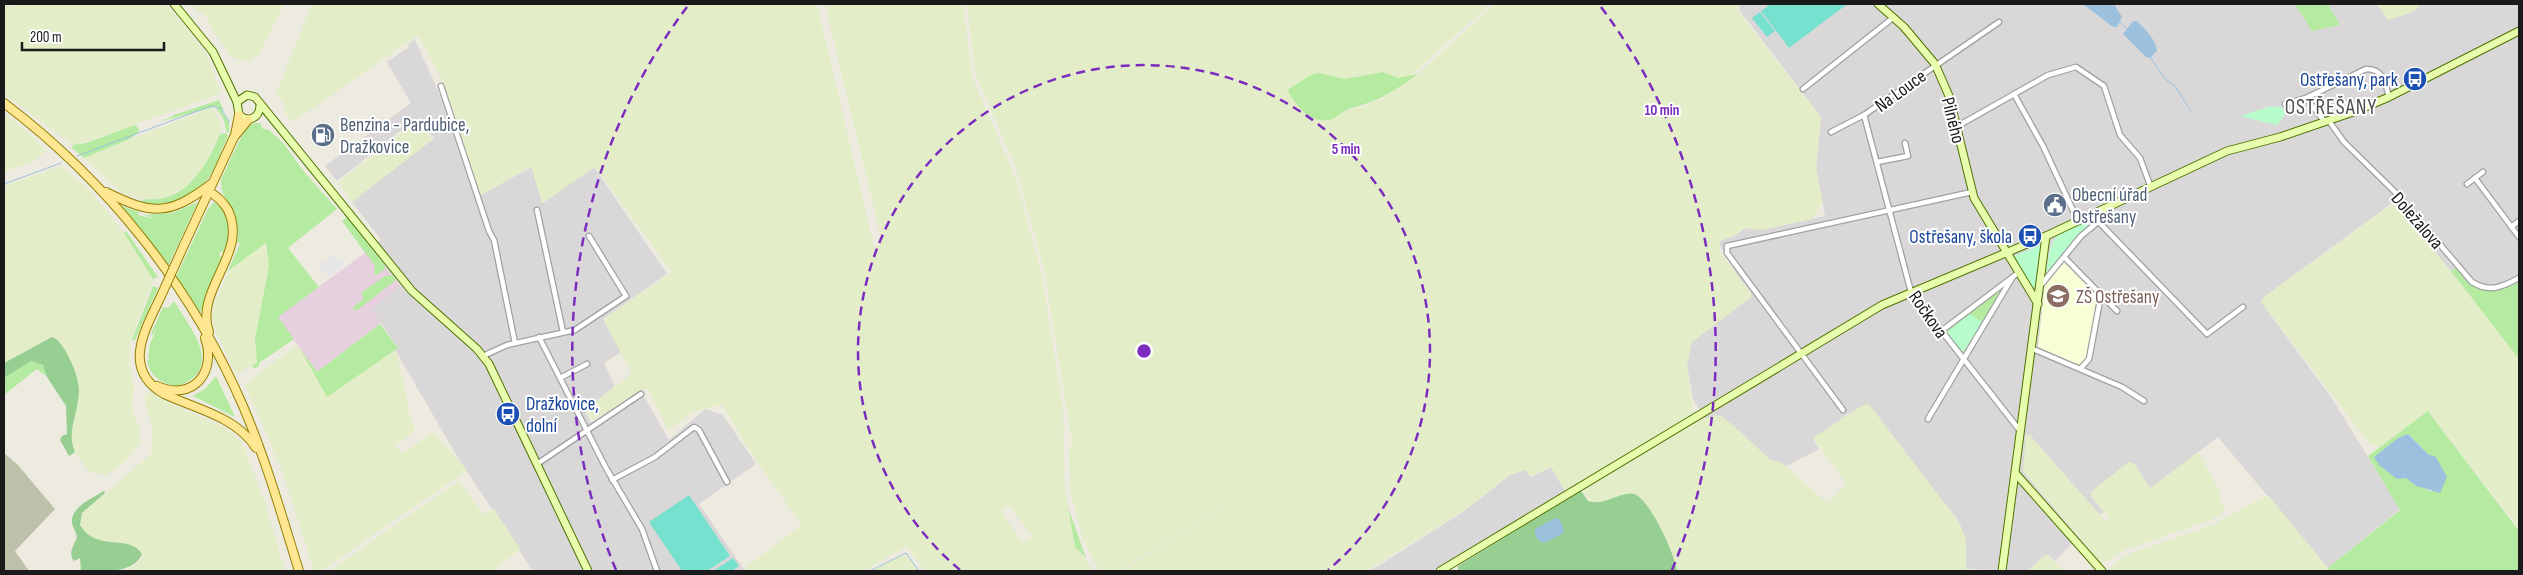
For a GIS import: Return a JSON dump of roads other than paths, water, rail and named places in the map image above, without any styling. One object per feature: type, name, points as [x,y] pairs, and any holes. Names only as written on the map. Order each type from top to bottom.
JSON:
[{"type":"main road","points":[[4,103],[47,138],[99,188],[147,245],[198,319],[217,352]]},
{"type":"main road","points":[[239,115],[234,137],[161,296],[140,347],[140,366],[148,379],[164,394],[239,428],[250,440],[266,467]]},
{"type":"main road","points":[[234,137],[248,120]]},
{"type":"main road","points":[[99,188],[135,206],[157,209],[188,200],[213,183]]},
{"type":"main road","points":[[209,192],[218,197],[225,206],[233,230],[230,250],[206,309],[207,325],[266,467],[299,571]]},
{"type":"main road","points":[[148,379],[163,388],[178,390],[192,386],[203,376],[209,363],[208,350],[198,319]]},
{"type":"street","points":[[174,4],[210,47],[237,102],[239,115],[248,120],[257,116],[274,122]]},
{"type":"street","name":"Pilného","points":[[1878,4],[1894,17],[1935,64],[1949,96],[1972,192],[2006,253],[2015,276],[2038,304]]},
{"type":"street","points":[[1803,88],[1894,17]]},
{"type":"street","name":"Na Louce","points":[[1830,132],[1864,115],[1935,64],[1999,22]]},
{"type":"street","points":[[1440,571],[1882,305],[2046,236],[2150,185],[2227,151],[2327,122],[2389,97],[2519,31]]},
{"type":"street","points":[[1956,127],[2048,75],[2076,67],[2100,82],[2106,92],[2120,135],[2140,158],[2150,185]]},
{"type":"street","points":[[2286,104],[2306,98],[2366,70],[2376,70],[2382,75],[2389,97]]},
{"type":"street","points":[[230,86],[243,96],[255,97],[260,106],[412,291],[483,356],[495,374],[588,571]]},
{"type":"street","points":[[441,86],[489,231],[494,240],[515,342]]},
{"type":"street","points":[[2014,94],[2043,146],[2078,221]]},
{"type":"street","points":[[237,102],[243,96]]},
{"type":"street","name":"Doležalova","points":[[2306,98],[2344,142],[2394,192],[2472,282],[2483,287],[2497,288],[2519,278]]},
{"type":"street","points":[[257,116],[260,106]]},
{"type":"street","name":"Ročkova","points":[[1864,115],[1910,292],[2022,433]]},
{"type":"street","points":[[1877,162],[1908,156],[1906,143]]},
{"type":"street","points":[[2467,184],[2483,172]]},
{"type":"street","points":[[2475,178],[2519,237]]},
{"type":"street","points":[[1843,410],[1727,253],[1727,246],[1972,192]]},
{"type":"street","points":[[537,210],[563,332]]},
{"type":"street","points":[[2092,214],[2207,334],[2243,307]]},
{"type":"street","points":[[2512,227],[2519,221]]},
{"type":"street","points":[[2041,286],[2081,236],[2098,222]]},
{"type":"street","points":[[483,356],[515,342],[575,330],[626,296],[589,236]]},
{"type":"street","points":[[2002,571],[2022,433],[2046,236]]},
{"type":"street","points":[[2064,257],[2117,311]]},
{"type":"street","points":[[1940,332],[2015,276]]},
{"type":"street","points":[[1928,419],[2015,276]]},
{"type":"street","points":[[2081,368],[2089,359],[2100,295]]},
{"type":"street","points":[[540,337],[586,432],[642,529],[658,571]]},
{"type":"street","points":[[2033,349],[2122,387],[2144,401]]},
{"type":"street","points":[[560,378],[588,364]]},
{"type":"street","points":[[537,464],[641,394]]},
{"type":"street","points":[[612,480],[655,457],[694,427],[699,430],[727,482]]},
{"type":"street","points":[[2016,474],[2102,571]]},
{"type":"waterway","points":[[2119,21],[2127,29]]},
{"type":"waterway","points":[[2150,57],[2165,79],[2175,86],[2191,111]]},
{"type":"waterway","points":[[77,156],[211,106],[221,108],[229,122]]},
{"type":"waterway","points":[[4,184],[61,163]]},
{"type":"waterway","points":[[870,571],[906,553],[919,571]]},
{"type":"place","name":"Ostřešany, park","points":[[2415,79]]},
{"type":"place","name":"Benzina - Pardubice, Dražkovice","points":[[323,135]]},
{"type":"place","name":"Obecní úřad Ostřešany","points":[[2055,205]]},
{"type":"place","name":"Ostřešany, škola","points":[[2030,236]]},
{"type":"place","name":"ZŠ Ostřešany","points":[[2058,296]]},
{"type":"place","name":"Dražkovice, dolní","points":[[508,414]]},
{"type":"district","name":"OSTŘEŠANY","points":[[2331,107]]}]
